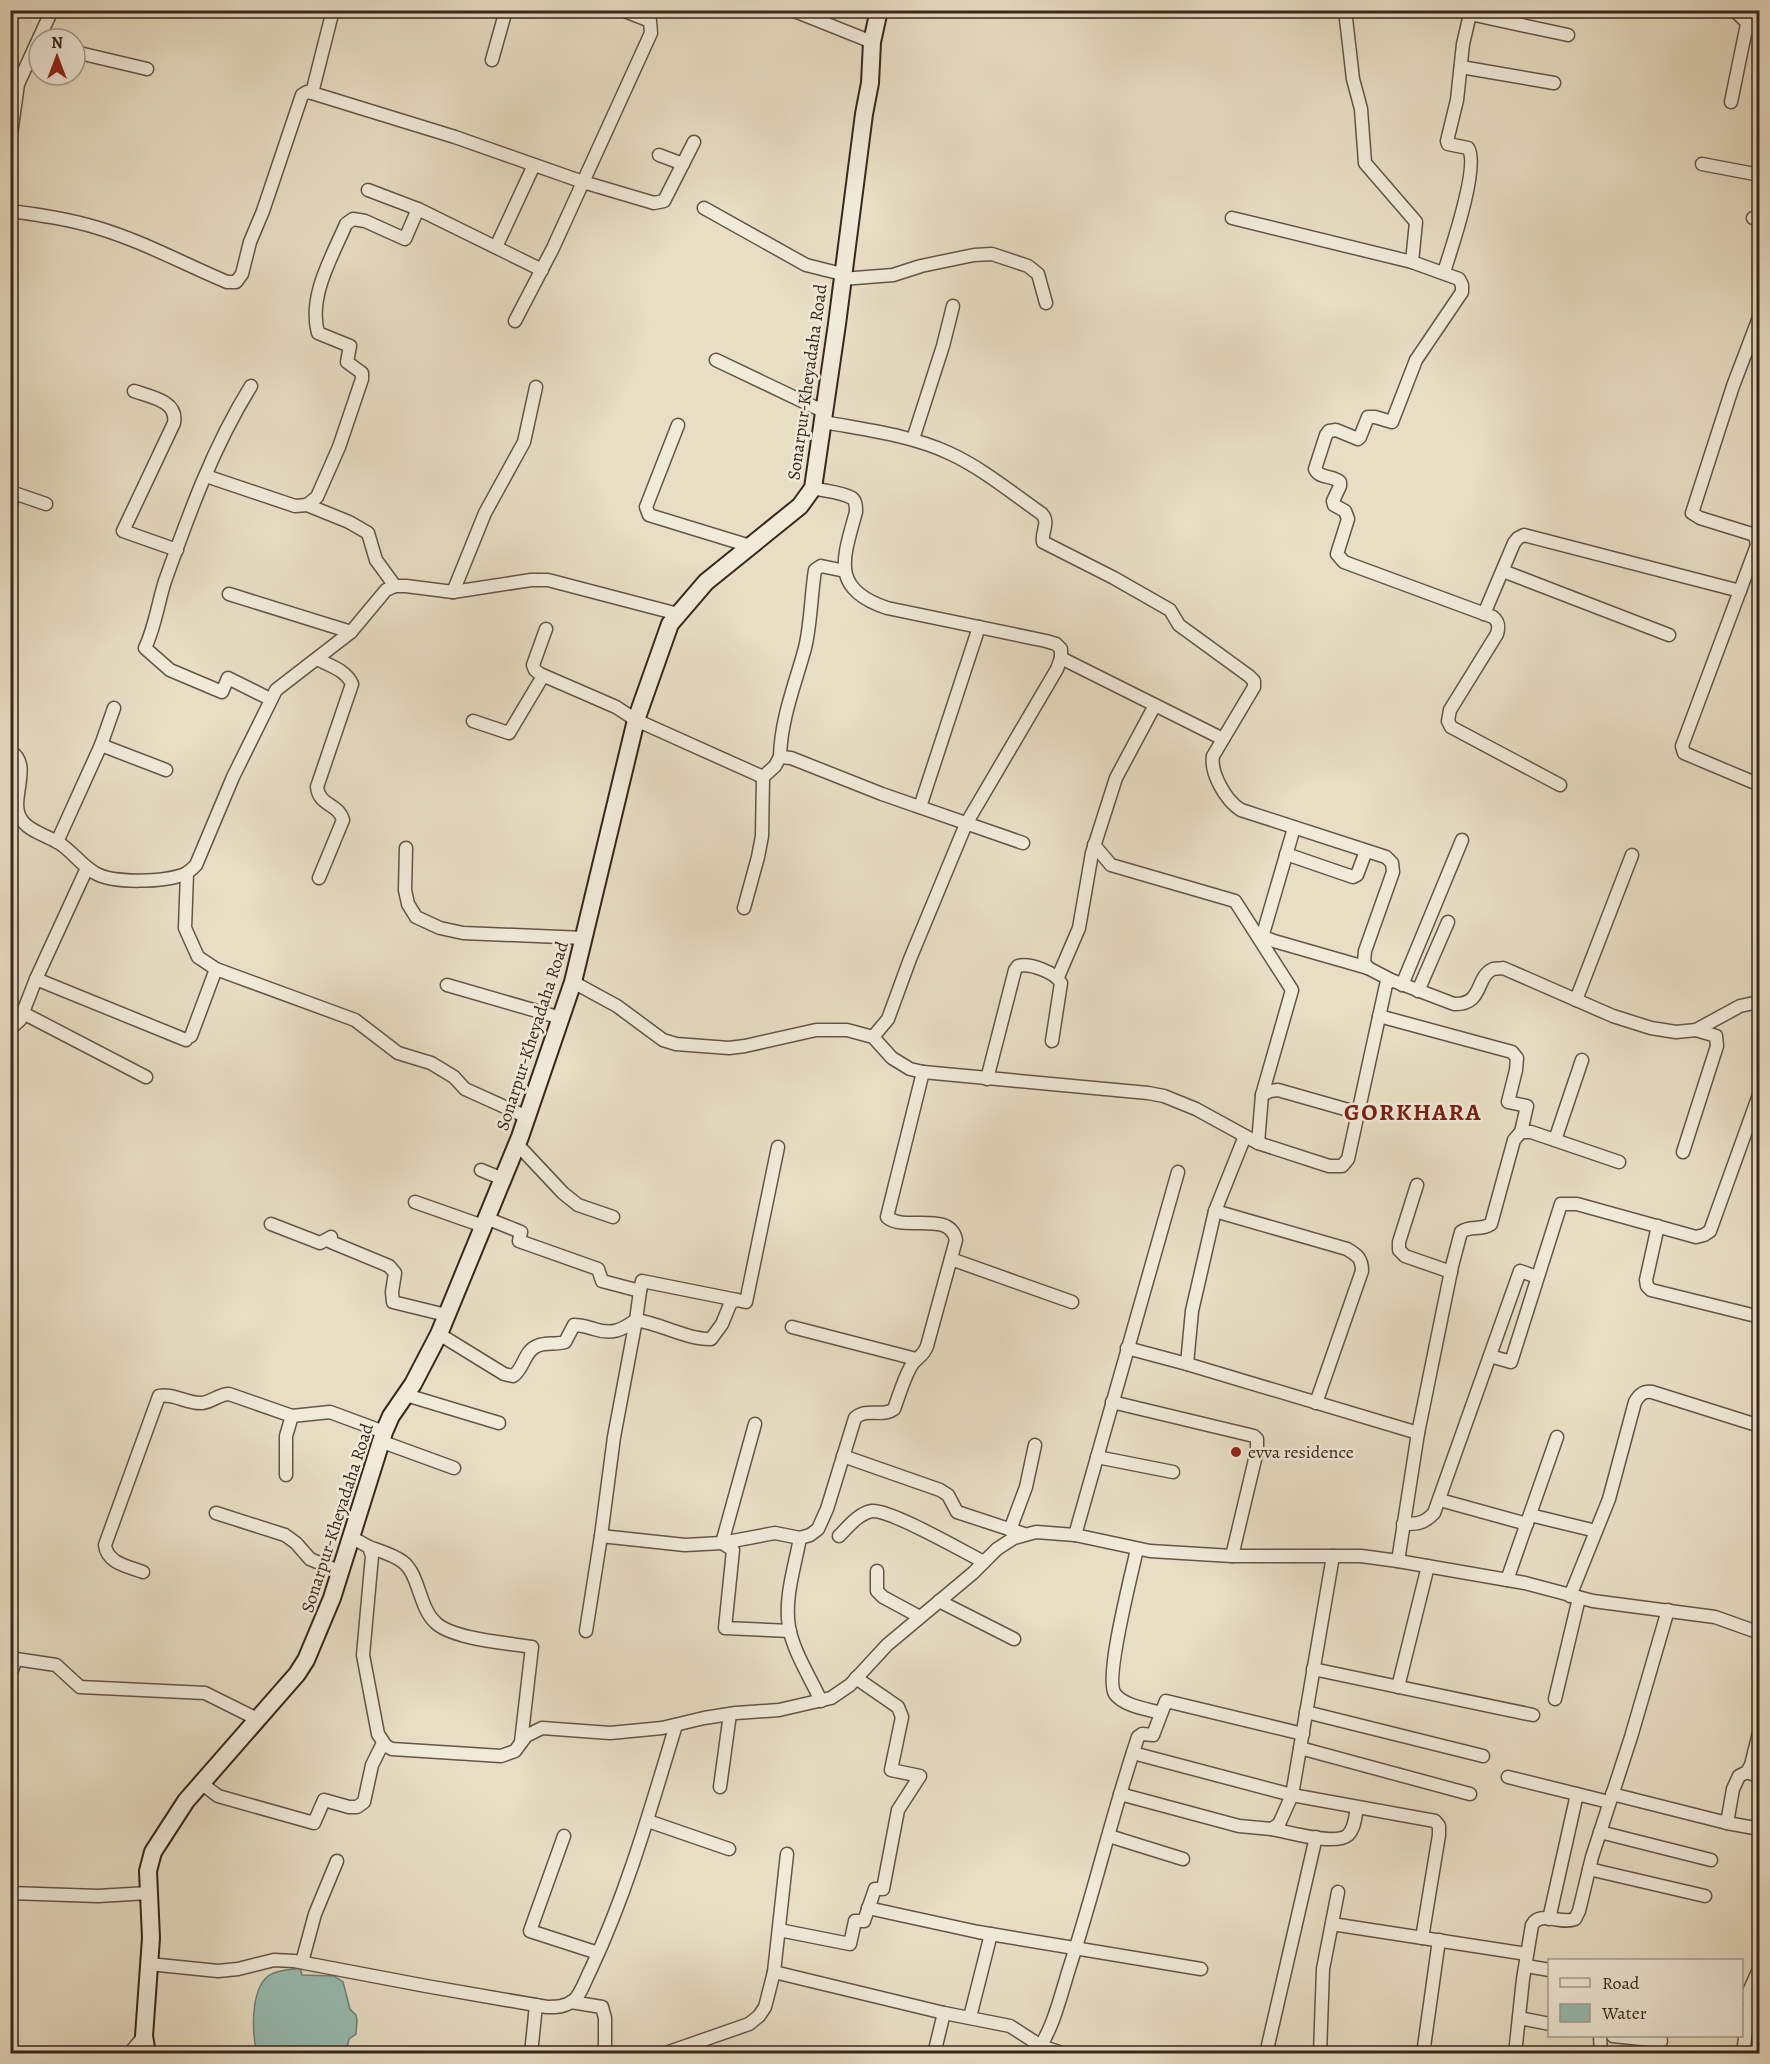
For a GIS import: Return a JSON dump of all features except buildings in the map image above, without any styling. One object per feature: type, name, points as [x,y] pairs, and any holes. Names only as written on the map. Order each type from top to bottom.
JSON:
[{"type":"main road","name":"Sonarpur-Kheyadaha Road","points":[[147,2054],[144,2036],[151,1938],[148,1871],[153,1852],[186,1801],[297,1674],[306,1660],[341,1572],[382,1437],[438,1334],[527,1117],[573,982],[636,720],[670,624],[706,582],[800,506],[813,488],[870,83],[872,42],[879,10]]},
{"type":"street","points":[[45,27],[52,10]]},
{"type":"street","points":[[312,93],[333,10]]},
{"type":"street","points":[[492,60],[506,10]]},
{"type":"street","points":[[515,321],[542,270],[651,33],[650,21],[622,10]]},
{"type":"street","points":[[792,10],[872,42]]},
{"type":"street","points":[[1345,10],[1353,79],[1361,109],[1365,163],[1414,217],[1416,222],[1412,262]]},
{"type":"street","points":[[1734,10],[1760,35]]},
{"type":"street","points":[[1444,272],[1464,207],[1471,157],[1468,148],[1448,144],[1447,141],[1457,100],[1463,44],[1471,12],[1568,35]]},
{"type":"street","points":[[1731,102],[1747,24]]},
{"type":"street","points":[[87,55],[147,69]]},
{"type":"street","points":[[10,141],[14,84],[27,62]]},
{"type":"street","points":[[1461,67],[1554,83]]},
{"type":"street","points":[[10,211],[71,220],[98,228],[226,282],[236,282],[242,274],[250,242],[263,211],[302,94],[307,92],[455,137],[583,182],[654,204],[664,201],[694,142]]},
{"type":"street","points":[[659,155],[683,164]]},
{"type":"street","points":[[1702,164],[1760,175]]},
{"type":"street","points":[[496,247],[534,165]]},
{"type":"street","points":[[369,189],[418,209],[542,270]]},
{"type":"street","points":[[704,208],[806,265],[842,276],[893,275],[921,266],[992,254],[1028,266],[1038,274],[1046,303]]},
{"type":"street","points":[[307,505],[317,496],[339,447],[362,380],[362,373],[347,362],[350,346],[318,333],[316,297],[346,224],[353,219],[365,221],[405,238],[418,209]]},
{"type":"street","points":[[1232,218],[1412,262],[1459,279],[1462,292],[1416,360],[1394,419],[1388,422],[1368,417],[1358,439],[1336,430],[1329,430],[1315,469],[1320,475],[1340,482],[1333,501],[1334,505],[1345,511],[1348,519],[1337,549],[1339,558],[1344,562],[1484,614],[1497,621],[1499,627],[1497,634],[1450,710],[1448,721],[1451,727],[1560,785]]},
{"type":"street","points":[[913,439],[953,306]]},
{"type":"street","points":[[1760,315],[1732,387],[1692,513],[1700,518],[1757,536],[1757,545],[1682,750],[1684,753],[1760,785]]},
{"type":"street","points":[[716,360],[824,417],[913,439],[968,463],[1042,514],[1046,522],[1043,542],[1170,610],[1179,625],[1249,676],[1254,681],[1254,687],[1213,756],[1214,772],[1233,805],[1251,814],[1386,857],[1392,863],[1393,872],[1365,951],[1364,962],[1368,968]]},
{"type":"street","points":[[251,386],[233,414],[206,476],[165,583],[145,648],[170,670],[222,692],[228,678],[270,699]]},
{"type":"street","points":[[453,592],[485,513],[524,442],[536,387]]},
{"type":"street","points":[[134,391],[170,405],[175,416],[174,423],[123,531],[177,550]]},
{"type":"street","points":[[678,424],[646,507],[649,515],[750,546]]},
{"type":"street","points":[[206,476],[295,506],[307,505],[349,522],[368,533],[376,560],[395,586]]},
{"type":"street","points":[[813,488],[845,496],[856,503],[856,512],[847,544],[845,576],[854,592],[868,602],[1056,644],[1061,649],[1057,669],[966,824],[910,959],[888,1019],[873,1037]]},
{"type":"street","points":[[10,508],[12,492],[46,504]]},
{"type":"street","points":[[1484,614],[1514,543],[1518,537],[1524,535],[1740,591]]},
{"type":"street","points":[[744,908],[762,836],[763,777],[780,756],[784,718],[805,646],[815,570],[821,566],[845,571]]},
{"type":"street","points":[[1503,571],[1669,635]]},
{"type":"street","points":[[10,751],[18,755],[20,762],[17,808],[24,825],[71,851],[87,868],[108,879],[124,881],[172,877],[187,873],[196,865],[232,777],[276,690],[351,632],[386,590],[395,586],[453,592],[531,580],[548,580],[678,614]]},
{"type":"street","points":[[229,594],[351,632]]},
{"type":"street","points":[[920,807],[979,627]]},
{"type":"street","points":[[546,629],[533,665],[535,670],[543,676],[616,707],[636,720],[763,777]]},
{"type":"street","points":[[1061,658],[1223,739]]},
{"type":"street","points":[[317,659],[342,671],[349,677],[352,684],[317,787],[318,794],[324,803],[341,812],[343,820],[319,878]]},
{"type":"street","points":[[473,721],[509,733],[543,676]]},
{"type":"street","points":[[1058,977],[1079,928],[1094,845],[1116,778],[1155,705]]},
{"type":"street","points":[[57,842],[101,745],[114,708]]},
{"type":"street","points":[[101,745],[166,770]]},
{"type":"street","points":[[780,756],[791,758],[882,794],[1023,843]]},
{"type":"street","points":[[1294,828],[1264,926],[1263,934],[1266,938],[1368,968],[1454,1004],[1464,1005],[1471,1001],[1487,974],[1493,969],[1503,968],[1613,1016],[1651,1028],[1676,1032],[1696,1030],[1716,1036],[1717,1046],[1683,1152]]},
{"type":"street","points":[[1397,982],[1462,840]]},
{"type":"street","points":[[1094,845],[1111,865],[1235,901],[1292,990],[1262,1095],[1258,1143]]},
{"type":"street","points":[[406,848],[405,890],[408,904],[416,916],[440,928],[463,933],[584,938]]},
{"type":"street","points":[[1286,854],[1353,877],[1357,875],[1366,851]]},
{"type":"street","points":[[1576,1000],[1632,855]]},
{"type":"street","points":[[10,1029],[20,1020],[36,979],[87,868]]},
{"type":"street","points":[[187,873],[184,928],[198,957],[216,969],[355,1020],[398,1053],[431,1063],[454,1077],[465,1089],[527,1117]]},
{"type":"street","points":[[1419,991],[1448,922]]},
{"type":"street","points":[[987,1079],[1015,970],[1018,966],[1024,964],[1058,977],[1061,983],[1052,1041]]},
{"type":"street","points":[[36,979],[188,1038],[216,969]]},
{"type":"street","points":[[573,982],[617,1006],[663,1040],[676,1044],[729,1048],[816,1030],[847,1030],[873,1037],[892,1058],[910,1069],[923,1072],[1164,1096],[1196,1109],[1258,1143],[1329,1166],[1342,1166],[1348,1159],[1386,985],[1397,982]]},
{"type":"street","points":[[447,985],[561,1018]]},
{"type":"street","points":[[1696,1030],[1740,1006],[1760,1004]]},
{"type":"street","points":[[23,1013],[146,1077]]},
{"type":"street","points":[[1379,1016],[1512,1052],[1517,1058],[1508,1102],[1527,1106],[1521,1132],[1514,1140],[1491,1224],[1486,1228],[1468,1228],[1461,1232],[1418,1433],[1398,1561]]},
{"type":"street","points":[[1556,1140],[1582,1060]]},
{"type":"street","points":[[601,1536],[685,1545],[722,1543],[775,1533],[800,1538],[818,1529],[827,1509],[855,1418],[865,1412],[887,1414],[894,1410],[910,1366],[924,1354],[956,1240],[954,1232],[949,1228],[936,1224],[893,1221],[887,1217],[923,1072]]},
{"type":"street","points":[[1262,1095],[1278,1090],[1359,1113]]},
{"type":"street","points":[[1490,1356],[1511,1362],[1561,1204],[1577,1204],[1696,1237],[1710,1231],[1760,1092]]},
{"type":"street","points":[[1521,1132],[1531,1132],[1619,1162]]},
{"type":"street","points":[[1187,1364],[1192,1311],[1215,1210],[1245,1136]]},
{"type":"street","points":[[517,1144],[570,1199],[578,1205],[613,1217]]},
{"type":"street","points":[[586,1631],[614,1437],[642,1281],[746,1302],[778,1147]]},
{"type":"street","points":[[481,1170],[503,1179]]},
{"type":"street","points":[[1075,1535],[1178,1172]]},
{"type":"street","points":[[1417,1185],[1399,1242],[1399,1250],[1405,1256],[1451,1272]]},
{"type":"street","points":[[415,1202],[521,1232],[519,1241],[598,1269],[602,1281],[640,1291]]},
{"type":"street","points":[[1215,1210],[1347,1249],[1362,1262],[1362,1271],[1316,1403]]},
{"type":"street","points":[[272,1224],[320,1243],[331,1237],[331,1242],[389,1266],[395,1273],[393,1302],[446,1315]]},
{"type":"street","points":[[1658,1226],[1646,1280],[1651,1290],[1760,1317]]},
{"type":"street","points":[[951,1259],[1072,1302]]},
{"type":"street","points":[[1403,1524],[1420,1524],[1434,1513],[1520,1271],[1537,1277]]},
{"type":"street","points":[[438,1334],[504,1374],[513,1376],[519,1372],[529,1352],[535,1347],[565,1342],[574,1325],[608,1333],[621,1330],[636,1320],[686,1335],[711,1339],[722,1324],[731,1302],[737,1300]]},
{"type":"street","points":[[792,1327],[916,1359]]},
{"type":"street","points":[[1127,1348],[1418,1433]]},
{"type":"street","points":[[1555,1699],[1575,1597],[1609,1499],[1635,1402],[1639,1395],[1646,1391],[1652,1392],[1760,1426]]},
{"type":"street","points":[[143,1572],[112,1560],[106,1553],[105,1545],[159,1396],[168,1395],[204,1403],[229,1394],[292,1416],[330,1412],[454,1468]]},
{"type":"street","points":[[406,1395],[499,1423]]},
{"type":"street","points":[[1112,1402],[1254,1436],[1257,1439],[1259,1444],[1233,1556]]},
{"type":"street","points":[[286,1475],[286,1436],[292,1416]]},
{"type":"street","points":[[722,1543],[755,1424]]},
{"type":"street","points":[[1507,1580],[1557,1437]]},
{"type":"street","points":[[1010,1530],[1026,1487],[1035,1445]]},
{"type":"street","points":[[843,1456],[940,1490],[948,1495],[957,1512],[1024,1534]]},
{"type":"street","points":[[1097,1457],[1173,1472]]},
{"type":"street","points":[[1440,1500],[1529,1520],[1596,1531]]},
{"type":"street","points":[[839,1536],[862,1515],[873,1511],[884,1513],[932,1535],[984,1562]]},
{"type":"street","points":[[216,1513],[285,1535],[296,1543],[310,1559],[341,1572]]},
{"type":"street","points":[[369,1547],[372,1556],[363,1655],[378,1734],[383,1743],[392,1749],[501,1756],[515,1751],[531,1732],[542,1728],[610,1733],[676,1725],[730,1714],[779,1710],[820,1701],[839,1693],[887,1645],[997,1549],[1024,1534],[1046,1531],[1075,1535],[1137,1550],[1233,1556],[1361,1556],[1398,1561],[1507,1580],[1575,1597],[1715,1617],[1760,1632]]},
{"type":"street","points":[[351,1537],[404,1563],[410,1571],[426,1611],[435,1623],[444,1629],[458,1634],[532,1647],[521,1742]]},
{"type":"street","points":[[800,1538],[788,1607],[790,1631],[820,1701]]},
{"type":"street","points":[[722,1543],[733,1550],[725,1628],[790,1631]]},
{"type":"street","points":[[1137,1550],[1112,1662],[1112,1691],[1116,1697],[1130,1704],[1161,1713]]},
{"type":"street","points":[[1272,1829],[1280,1824],[1292,1795],[1333,1556]]},
{"type":"street","points":[[1398,1687],[1428,1566]]},
{"type":"street","points":[[878,1571],[877,1591],[883,1597],[920,1617]]},
{"type":"street","points":[[939,1601],[1014,1639]]},
{"type":"street","points":[[1515,2054],[1526,1960],[1535,1920],[1539,1917],[1568,1922],[1575,1919],[1668,1611]]},
{"type":"street","points":[[10,1670],[16,1659],[56,1665],[80,1687],[205,1693],[257,1719]]},
{"type":"street","points":[[1313,1669],[1533,1715]]},
{"type":"street","points":[[778,1930],[850,1944],[855,1921],[864,1921],[875,1889],[883,1889],[898,1810],[920,1776],[891,1770],[902,1717],[898,1707],[856,1678]]},
{"type":"street","points":[[1038,2050],[1052,2024],[1139,1735],[1153,1735],[1166,1701],[1302,1734]]},
{"type":"street","points":[[1306,1712],[1483,1756]]},
{"type":"street","points":[[720,1787],[730,1714]]},
{"type":"street","points":[[149,1964],[218,1971],[238,1969],[274,1960],[302,1962],[426,1986],[536,2005],[561,2007],[575,2000],[619,1906],[648,1821],[676,1725]]},
{"type":"street","points":[[1727,1823],[1735,1782],[1739,1776],[1747,1772],[1754,1759],[1759,1735]]},
{"type":"street","points":[[201,1783],[218,1796],[314,1823],[324,1800],[357,1808],[364,1802],[372,1765],[383,1743]]},
{"type":"street","points":[[1300,1748],[1470,1794]]},
{"type":"street","points":[[1133,1753],[1292,1795],[1435,1821],[1439,1826],[1422,1938]]},
{"type":"street","points":[[1747,1772],[1760,1777]]},
{"type":"street","points":[[1508,1777],[1578,1794],[1611,1798],[1760,1829]]},
{"type":"street","points":[[1120,1794],[1239,1826],[1337,1839],[1348,1835],[1353,1828],[1357,1808]]},
{"type":"street","points":[[1549,1919],[1578,1794]]},
{"type":"street","points":[[648,1821],[729,1849]]},
{"type":"street","points":[[1600,1832],[1711,1860]]},
{"type":"street","points":[[564,1836],[530,1931],[598,1953]]},
{"type":"street","points":[[1109,1836],[1184,1859]]},
{"type":"street","points":[[1266,2054],[1316,1837]]},
{"type":"street","points":[[663,2054],[749,2024],[765,2007],[774,1972],[787,1854]]},
{"type":"street","points":[[302,1962],[315,1914],[337,1861]]},
{"type":"street","points":[[1589,1869],[1705,1896]]},
{"type":"street","points":[[1320,2054],[1323,1969],[1338,1892]]},
{"type":"street","points":[[10,1893],[98,1896],[148,1893]]},
{"type":"street","points":[[868,1908],[991,1934],[1201,1969]]},
{"type":"street","points":[[1332,1924],[1439,1940],[1526,1960],[1548,1969]]},
{"type":"street","points":[[970,2017],[991,1934]]},
{"type":"street","points":[[1423,2054],[1439,1940]]},
{"type":"street","points":[[1743,2054],[1744,2031],[1750,1999],[1744,1996],[1760,1967]]},
{"type":"street","points":[[774,1972],[944,2013],[1010,2026],[1038,2050],[1065,2054]]},
{"type":"street","points":[[571,2002],[602,2007],[605,2018],[604,2054]]},
{"type":"street","points":[[531,2054],[536,2005]]},
{"type":"street","points":[[934,2054],[944,2013]]},
{"type":"street","points":[[1519,2018],[1548,2024]]},
{"type":"street","points":[[1744,2031],[1760,2032]]},
{"type":"street","points":[[129,2054],[144,2036]]},
{"type":"street","points":[[1600,2037],[1601,2054]]},
{"type":"street","points":[[1620,2037],[1660,2043]]},
{"type":"water","points":[[300,1968],[302,1975],[334,1976],[343,1982],[350,2009],[356,2015],[357,2020],[356,2034],[349,2039],[348,2053],[257,2053],[254,2013],[255,2002],[262,1983],[275,1972]]},
{"type":"place","name":"evva residence","points":[[1236,1452]]},
{"type":"district","name":"GORKHARA","points":[[1413,1112]]}]
